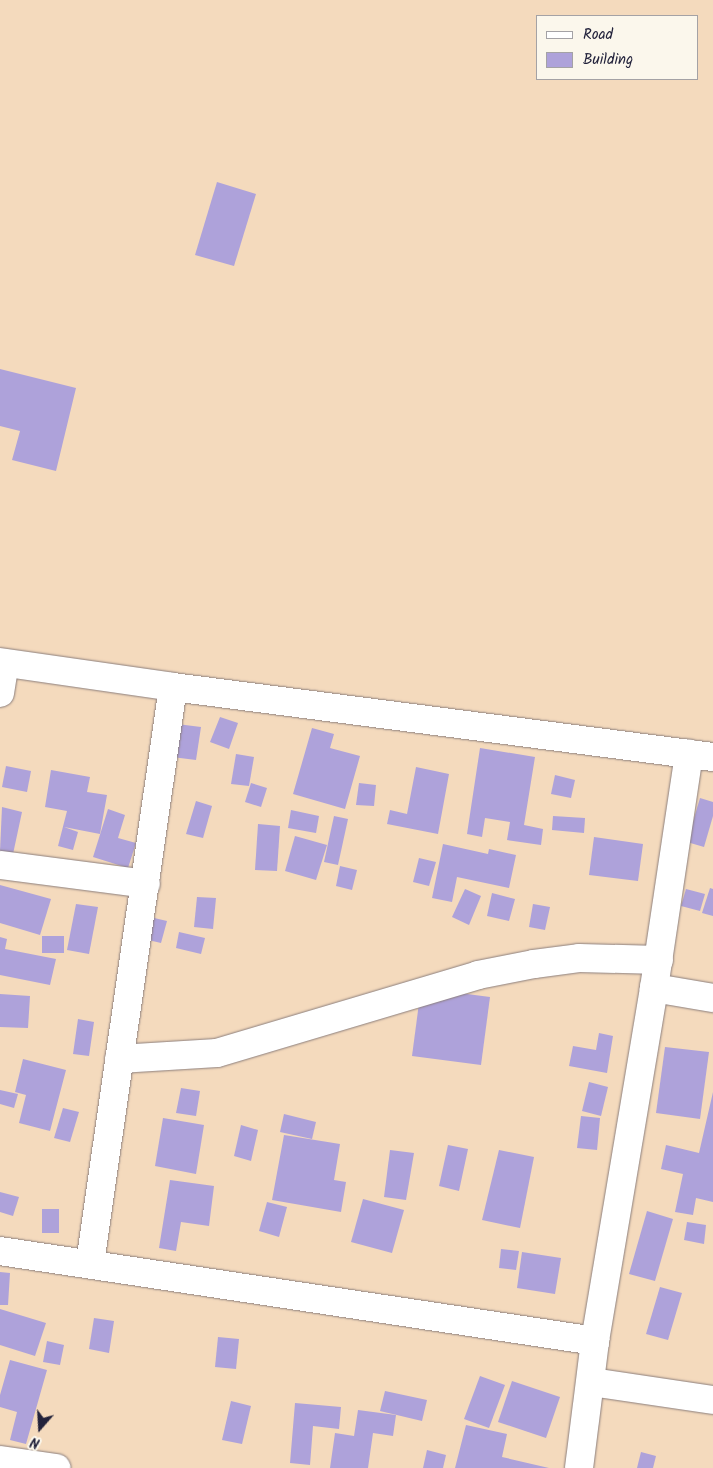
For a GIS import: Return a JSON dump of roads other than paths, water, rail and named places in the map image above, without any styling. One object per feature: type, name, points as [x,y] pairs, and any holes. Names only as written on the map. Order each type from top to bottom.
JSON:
[{"type":"street","points":[[0,693],[2,662],[173,687],[701,756],[654,988],[595,1341],[579,1468]]},
{"type":"street","points":[[90,1263],[173,687]]},
{"type":"street","points":[[0,864],[146,884]]},
{"type":"street","points":[[119,1059],[218,1053],[452,983],[534,964],[579,958],[659,960]]},
{"type":"street","points":[[654,988],[713,998]]},
{"type":"street","points":[[0,1250],[595,1341]]},
{"type":"street","points":[[591,1382],[713,1400]]},
{"type":"street","points":[[0,1460],[56,1468]]}]
